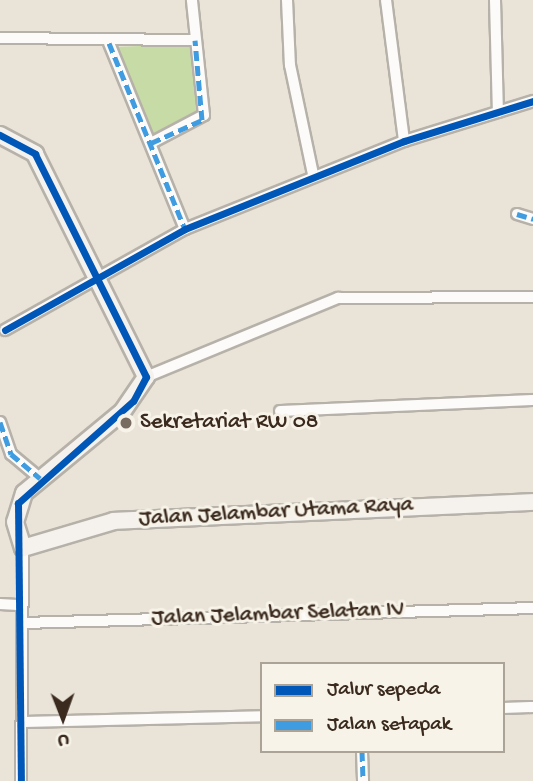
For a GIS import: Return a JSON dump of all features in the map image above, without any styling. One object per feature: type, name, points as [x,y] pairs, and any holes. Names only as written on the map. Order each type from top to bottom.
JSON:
[{"type":"street","points":[[151,143],[202,120],[192,0]]},
{"type":"street","points":[[287,0],[289,65],[313,174]]},
{"type":"street","points":[[386,0],[404,141]]},
{"type":"street","points":[[495,0],[498,112]]},
{"type":"street","points":[[0,38],[109,43],[195,40]]},
{"type":"street","points":[[109,43],[185,229]]},
{"type":"street","points":[[5,330],[99,271],[185,229],[313,174],[404,141],[533,101]]},
{"type":"street","points":[[0,135],[32,149],[99,271],[146,377]]},
{"type":"street","points":[[517,214],[533,219]]},
{"type":"street","points":[[21,781],[23,548],[15,522],[18,503],[40,478],[122,412],[146,377],[338,298],[533,297]]},
{"type":"street","points":[[280,411],[533,400]]},
{"type":"street","points":[[0,422],[11,454],[40,478]]},
{"type":"street","name":"Jalan Jelambar Utama Raya","points":[[23,548],[114,521],[533,502]]},
{"type":"street","points":[[0,604],[22,605]]},
{"type":"street","name":"Jalan Jelambar Selatan IV","points":[[23,623],[533,608]]},
{"type":"street","points":[[505,708],[533,707]]},
{"type":"street","points":[[23,722],[260,716]]},
{"type":"street","points":[[362,753],[363,781]]},
{"type":"green space","points":[[189,44],[202,120],[149,139],[115,47]]},
{"type":"marked path","points":[[151,143],[202,120],[195,40]]},
{"type":"marked path","points":[[109,43],[185,229]]},
{"type":"marked path","points":[[517,214],[533,219]]},
{"type":"marked path","points":[[0,422],[11,454],[40,478]]},
{"type":"marked path","points":[[362,753],[363,781]]},
{"type":"cycle path","points":[[5,330],[185,229],[404,141],[533,101]]},
{"type":"cycle path","points":[[0,135],[35,154],[146,377],[133,401],[18,503],[21,781]]},
{"type":"place","name":"Sekretariat RW 08","points":[[126,423]]}]
